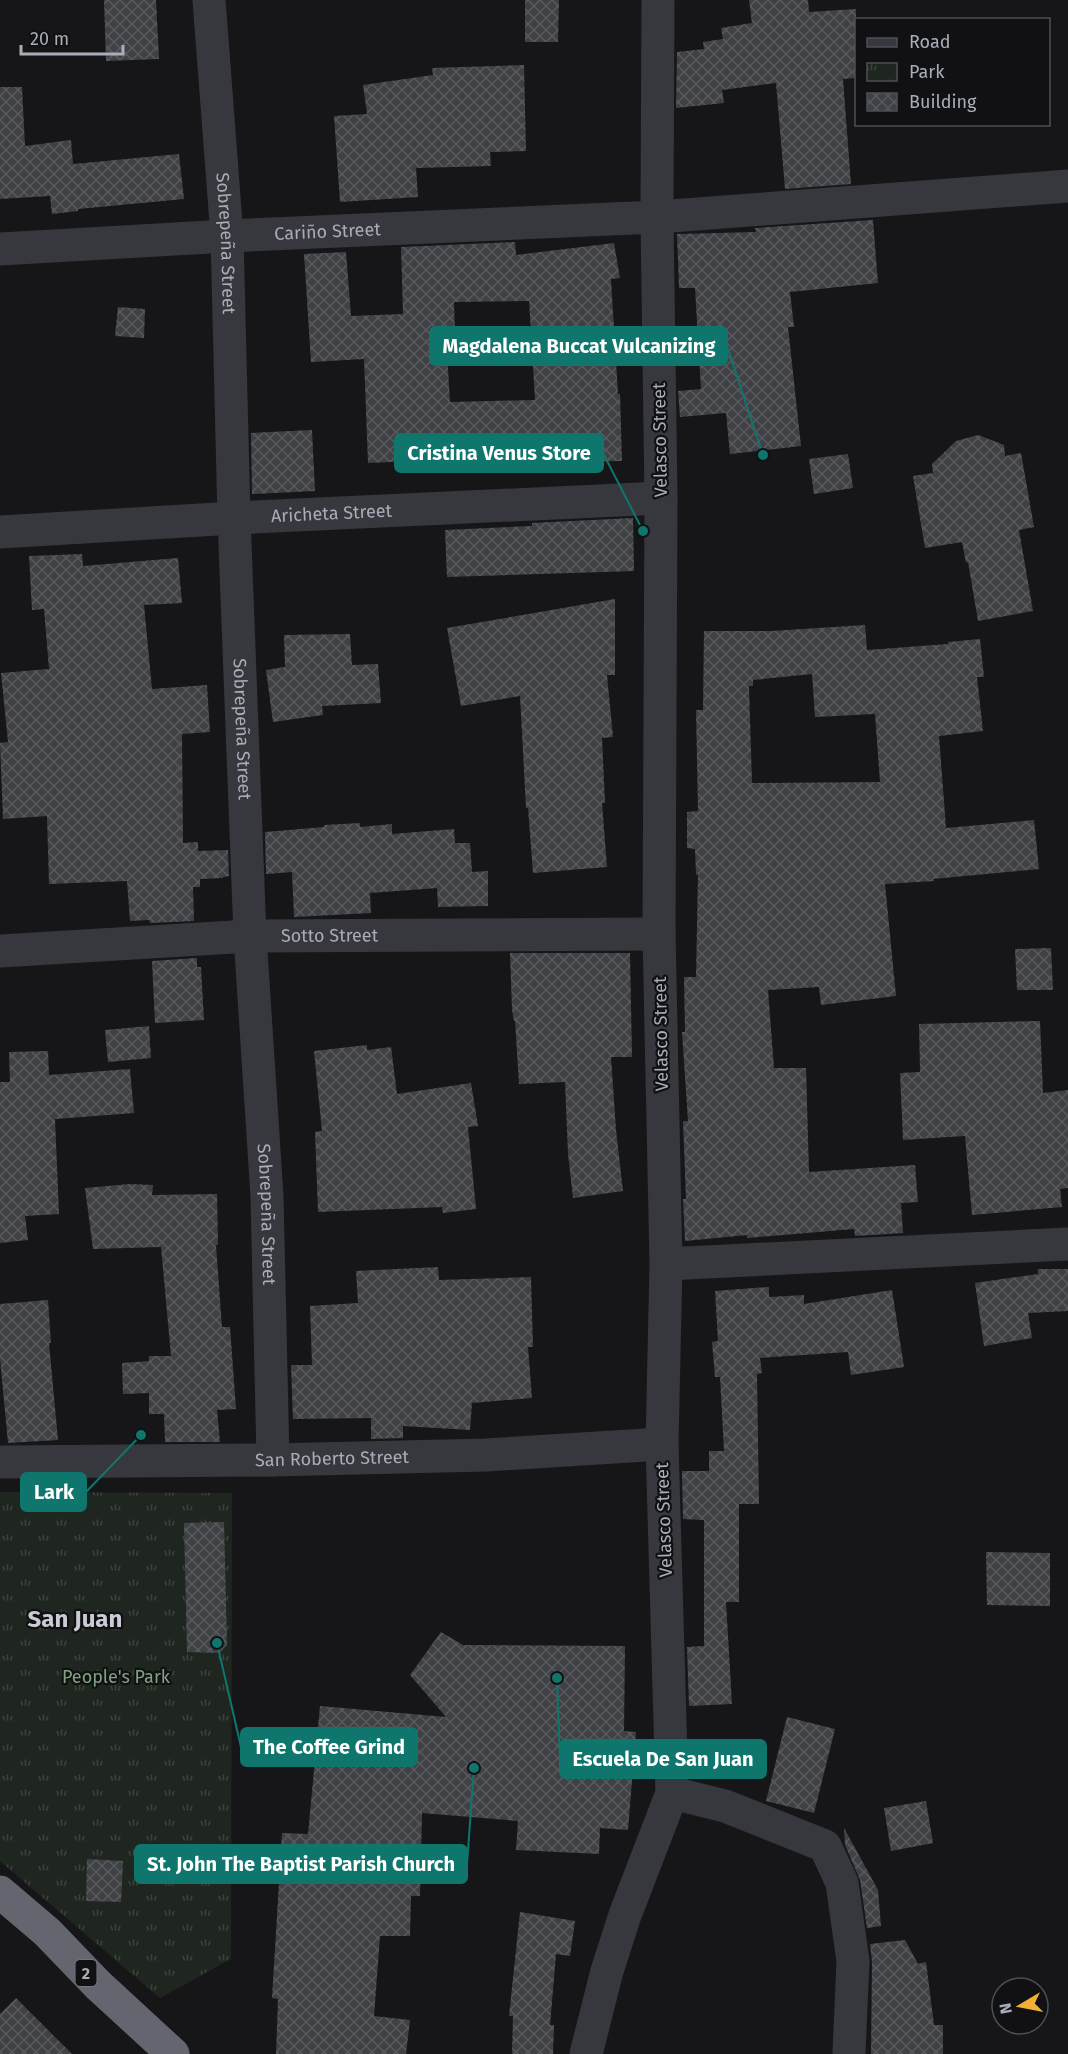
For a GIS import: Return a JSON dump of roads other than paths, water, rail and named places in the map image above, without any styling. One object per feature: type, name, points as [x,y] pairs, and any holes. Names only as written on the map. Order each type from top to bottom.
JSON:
[{"type":"highway","name":"2","points":[[0,1892],[47,1932],[98,1985],[173,2054]]},
{"type":"street","name":"Sobrepeña Street","points":[[209,0],[227,236],[234,518],[250,936],[267,1196],[273,1460]]},
{"type":"street","name":"Velasco Street","points":[[586,2054],[607,1971],[625,1915],[672,1793],[662,1444],[666,1264],[659,934],[661,498],[657,217],[658,0]]},
{"type":"street","name":"Cariño Street","points":[[0,249],[227,236],[657,217],[1068,186]]},
{"type":"street","name":"Aricheta Street","points":[[0,532],[234,518],[661,498]]},
{"type":"street","name":"Sotto Street","points":[[0,951],[250,936],[659,934]]},
{"type":"street","points":[[666,1264],[1068,1244]]},
{"type":"street","name":"San Roberto Street","points":[[0,1462],[273,1460],[486,1455],[662,1444]]},
{"type":"street","points":[[672,1793],[725,1806],[825,1846],[842,1883],[853,1961],[849,2054]]},
{"type":"place","name":"Magdalena Buccat Vulcanizing","points":[[763,455]]},
{"type":"place","name":"Cristina Venus Store","points":[[643,531]]},
{"type":"place","name":"Lark","points":[[141,1435]]},
{"type":"place","name":"The Coffee Grind","points":[[217,1643]]},
{"type":"place","name":"Escuela De San Juan","points":[[557,1678]]},
{"type":"place","name":"St. John The Baptist Parish Church","points":[[474,1768]]},
{"type":"district","name":"San Juan","points":[[75,1619]]},
{"type":"park label","name":"People's Park","points":[[116,1677]]}]
